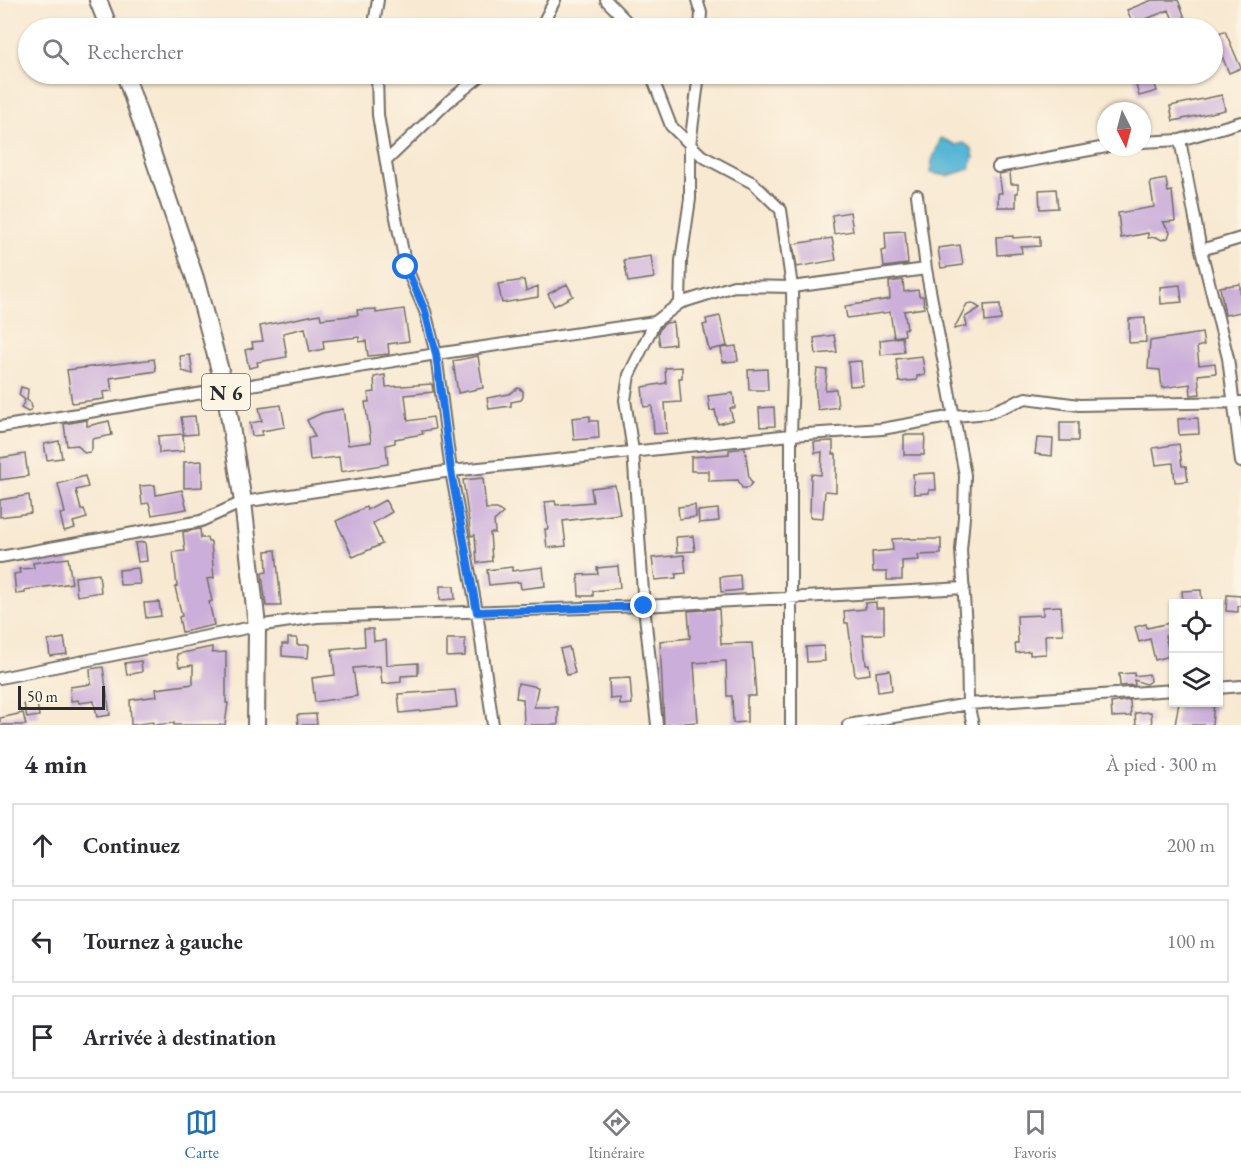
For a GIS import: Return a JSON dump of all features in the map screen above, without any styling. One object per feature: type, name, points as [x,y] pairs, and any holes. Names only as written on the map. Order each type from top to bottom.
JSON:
[{"type":"main road","points":[[98,0],[105,18]]},
{"type":"main road","name":"N 6","points":[[128,84],[195,278],[225,389],[243,502],[257,626],[256,725]]},
{"type":"street","points":[[375,18],[378,0]]},
{"type":"street","points":[[546,18],[555,0]]},
{"type":"street","points":[[606,0],[623,18]]},
{"type":"street","points":[[698,0],[700,18]]},
{"type":"street","points":[[377,84],[378,115],[406,267],[425,311],[436,354],[451,471],[477,612],[494,725]]},
{"type":"street","points":[[386,161],[449,101],[470,84]]},
{"type":"street","points":[[655,84],[671,126],[690,145],[702,156],[753,183],[781,210],[792,287],[791,725]]},
{"type":"street","points":[[680,303],[681,261],[690,199],[690,145],[698,84]]},
{"type":"street","points":[[1151,142],[1179,140],[1241,122]]},
{"type":"street","points":[[1179,140],[1237,403],[1241,462]]},
{"type":"street","points":[[998,167],[1097,149]]},
{"type":"street","points":[[917,195],[926,269],[965,475],[961,550],[968,705],[973,725]]},
{"type":"street","points":[[1202,250],[1241,238]]},
{"type":"street","points":[[657,725],[644,606],[633,451],[625,400],[629,375],[655,322],[680,303],[734,286],[792,287],[926,269]]},
{"type":"street","points":[[0,427],[436,354],[655,322]]},
{"type":"street","points":[[0,557],[201,521],[243,502],[451,471],[791,435],[882,429],[954,416],[989,413],[1026,398],[1079,405],[1237,403]]},
{"type":"street","points":[[0,678],[257,626],[317,617],[644,606],[964,588]]},
{"type":"street","points":[[1223,688],[1241,686]]},
{"type":"street","points":[[848,725],[968,705],[1169,690]]},
{"type":"water","points":[[941,138],[956,145],[964,143],[972,149],[974,158],[969,169],[948,176],[930,173]]},
{"type":"building","points":[[1152,0],[1178,0],[1185,18],[1172,18],[1169,10],[1148,18],[1130,18],[1127,10]]},
{"type":"building","points":[[1225,31],[1241,68],[1229,73],[1223,59],[1223,32]]},
{"type":"building","points":[[1136,84],[1155,84],[1157,91],[1139,96]]},
{"type":"building","points":[[1222,95],[1225,110],[1173,121],[1170,106]]},
{"type":"building","points":[[1010,172],[1011,184],[1018,184],[1016,207],[998,207],[998,193],[1002,193],[999,174]]},
{"type":"building","points":[[1166,179],[1168,192],[1172,191],[1175,221],[1163,222],[1170,232],[1168,238],[1162,240],[1156,237],[1148,238],[1148,233],[1121,238],[1118,213],[1154,207],[1150,182]]},
{"type":"building","points":[[1056,189],[1058,208],[1040,209],[1039,190]]},
{"type":"building","points":[[850,212],[853,231],[834,234],[832,215]]},
{"type":"building","points":[[905,231],[908,264],[884,267],[882,251],[886,250],[885,232]]},
{"type":"building","points":[[1013,236],[1013,238],[1040,236],[1040,246],[1021,247],[1022,253],[997,255],[996,237]]},
{"type":"building","points":[[832,238],[836,260],[797,267],[793,244]]},
{"type":"building","points":[[960,245],[963,265],[941,268],[938,248]]},
{"type":"building","points":[[651,256],[654,278],[628,282],[624,260]]},
{"type":"building","points":[[524,280],[526,291],[538,286],[538,297],[502,303],[498,284]]},
{"type":"building","points":[[903,280],[904,292],[918,290],[919,296],[923,296],[924,308],[904,311],[907,328],[904,329],[905,335],[894,337],[890,312],[847,318],[845,306],[890,299],[889,282]]},
{"type":"building","points":[[567,284],[573,296],[554,306],[548,294]]},
{"type":"building","points":[[1240,284],[1241,312],[1225,315],[1220,287]]},
{"type":"building","points":[[1180,285],[1182,302],[1161,304],[1160,287]]},
{"type":"building","points":[[972,303],[980,308],[965,317],[967,326],[954,329],[967,304]]},
{"type":"building","points":[[1000,304],[1001,320],[985,322],[984,305]]},
{"type":"building","points":[[376,309],[376,313],[404,309],[409,341],[388,344],[389,354],[368,356],[366,341],[359,342],[359,337],[323,341],[324,349],[310,352],[305,328],[283,333],[287,357],[257,362],[258,366],[249,368],[245,350],[253,348],[252,342],[263,341],[260,326],[320,314],[321,319],[358,315],[357,310]]},
{"type":"building","points":[[720,316],[727,346],[709,350],[703,325],[707,324],[706,319]]},
{"type":"building","points":[[1145,318],[1146,342],[1129,343],[1129,319]]},
{"type":"building","points":[[673,322],[675,344],[660,346],[658,333],[661,327]]},
{"type":"building","points":[[1202,333],[1204,345],[1197,347],[1199,365],[1215,363],[1216,373],[1198,375],[1200,394],[1191,395],[1190,384],[1162,388],[1160,370],[1148,369],[1150,341]]},
{"type":"building","points":[[834,335],[837,352],[816,354],[814,338]]},
{"type":"building","points":[[902,337],[904,352],[881,355],[880,340]]},
{"type":"building","points":[[736,346],[738,361],[723,362],[721,348]]},
{"type":"building","points":[[190,355],[193,374],[182,371],[180,356]]},
{"type":"building","points":[[478,356],[483,388],[458,393],[453,361]]},
{"type":"building","points":[[922,356],[925,375],[917,376],[917,380],[899,382],[896,359]]},
{"type":"building","points":[[154,359],[156,371],[110,378],[112,391],[103,392],[104,399],[72,403],[67,370]]},
{"type":"building","points":[[861,361],[863,385],[850,386],[848,362]]},
{"type":"building","points":[[682,367],[682,378],[679,378],[681,402],[665,403],[667,433],[654,434],[652,406],[644,407],[642,387],[666,383],[665,368]]},
{"type":"building","points":[[767,369],[768,390],[749,390],[748,370]]},
{"type":"building","points":[[817,369],[827,370],[825,390],[836,389],[838,407],[818,410],[815,385]]},
{"type":"building","points":[[385,375],[386,387],[432,384],[433,392],[405,395],[408,421],[433,417],[435,429],[422,431],[423,434],[395,439],[395,443],[386,445],[388,464],[341,472],[339,457],[310,460],[308,438],[315,437],[307,420],[322,413],[343,409],[348,445],[371,442],[365,402],[369,402],[368,393],[375,392],[374,377]]},
{"type":"building","points":[[21,387],[28,389],[27,400],[31,403],[32,408],[28,412],[21,408],[25,400],[19,395]]},
{"type":"building","points":[[518,388],[523,391],[521,400],[511,402],[511,406],[489,409],[487,398],[509,394]]},
{"type":"building","points":[[733,393],[735,408],[730,408],[733,420],[718,424],[715,410],[710,411],[708,396]]},
{"type":"building","points":[[281,405],[285,427],[262,431],[262,435],[252,436],[250,423],[262,421],[259,408]]},
{"type":"building","points":[[774,407],[775,426],[760,427],[759,408]]},
{"type":"building","points":[[195,416],[197,434],[184,435],[181,417]]},
{"type":"building","points":[[590,416],[590,421],[598,421],[599,438],[574,440],[572,418]]},
{"type":"building","points":[[1198,418],[1199,434],[1179,435],[1178,419]]},
{"type":"building","points":[[87,420],[87,426],[109,421],[112,435],[92,439],[92,449],[84,453],[78,445],[67,446],[64,424]]},
{"type":"building","points":[[1060,422],[1078,422],[1078,441],[1060,441]]},
{"type":"building","points":[[183,434],[184,451],[159,453],[158,436]]},
{"type":"building","points":[[904,435],[925,435],[924,455],[904,455]]},
{"type":"building","points":[[1037,438],[1053,439],[1052,456],[1035,454]]},
{"type":"building","points":[[59,441],[62,458],[47,460],[44,444]]},
{"type":"building","points":[[833,441],[833,454],[836,454],[836,492],[825,491],[823,518],[810,517],[811,474],[821,475],[822,452],[815,453],[814,442]]},
{"type":"building","points":[[1179,444],[1182,466],[1186,466],[1188,481],[1175,482],[1173,463],[1156,465],[1153,448]]},
{"type":"building","points":[[745,448],[749,478],[752,483],[748,488],[742,488],[738,480],[709,481],[709,471],[691,471],[691,457],[729,454],[729,450]]},
{"type":"building","points":[[25,454],[28,476],[0,480],[0,458]]},
{"type":"building","points":[[202,461],[202,487],[184,488],[184,462]]},
{"type":"building","points":[[935,473],[936,490],[914,494],[913,474]]},
{"type":"building","points":[[85,476],[88,487],[76,490],[81,510],[84,509],[87,518],[73,522],[75,528],[64,531],[60,514],[65,513],[58,484]]},
{"type":"building","points":[[483,478],[486,509],[497,509],[503,513],[494,521],[495,533],[490,533],[492,561],[477,563],[475,535],[471,536],[463,480]]},
{"type":"building","points":[[155,485],[156,495],[182,490],[187,509],[152,515],[149,503],[142,504],[140,486]]},
{"type":"building","points":[[615,485],[620,514],[563,521],[566,546],[547,548],[545,529],[548,529],[545,502],[555,501],[556,505],[593,502],[591,488]]},
{"type":"building","points":[[29,495],[31,513],[0,517],[0,500]]},
{"type":"building","points":[[385,500],[392,512],[373,523],[382,544],[353,557],[336,521],[366,507],[367,510]]},
{"type":"building","points":[[695,505],[696,517],[679,519],[678,507]]},
{"type":"building","points":[[718,509],[719,521],[699,523],[698,511]]},
{"type":"building","points":[[200,529],[201,538],[207,538],[208,542],[211,542],[214,578],[207,579],[214,625],[182,632],[179,617],[182,616],[175,587],[177,586],[173,552],[185,551],[183,532]]},
{"type":"building","points":[[693,536],[695,551],[677,552],[676,537]]},
{"type":"building","points":[[892,539],[941,539],[941,554],[918,555],[919,560],[902,561],[902,580],[887,580],[887,572],[873,572],[872,552],[893,550]]},
{"type":"building","points":[[145,542],[147,561],[138,562],[135,543]]},
{"type":"building","points":[[276,550],[281,606],[266,606],[262,573],[267,572],[266,551]]},
{"type":"building","points":[[684,555],[686,573],[676,574],[676,578],[655,580],[652,558]]},
{"type":"building","points":[[68,558],[72,583],[25,590],[25,593],[16,594],[14,574],[20,573],[19,569],[34,568],[33,563]]},
{"type":"building","points":[[618,566],[620,588],[593,591],[593,596],[579,596],[578,575],[598,574],[597,568]]},
{"type":"building","points":[[512,567],[512,571],[543,567],[545,586],[521,589],[520,582],[489,585],[487,570]]},
{"type":"building","points":[[138,568],[140,584],[120,585],[119,570]]},
{"type":"building","points":[[99,574],[101,592],[77,596],[75,577]]},
{"type":"building","points":[[740,575],[741,590],[721,592],[720,577]]},
{"type":"building","points":[[440,586],[454,586],[455,599],[440,600]]},
{"type":"building","points":[[1201,590],[1202,599],[1183,599],[1182,591]]},
{"type":"building","points":[[1227,595],[1241,596],[1241,606],[1238,606],[1238,612],[1226,611]]},
{"type":"building","points":[[159,602],[161,616],[146,618],[144,603]]},
{"type":"building","points":[[876,602],[876,608],[884,608],[884,634],[863,635],[866,664],[869,664],[870,674],[855,676],[848,623],[845,623],[844,611],[865,609],[865,603]]},
{"type":"building","points":[[1061,606],[1063,634],[1045,635],[1046,654],[1030,655],[1030,651],[1016,653],[1017,616],[1043,615],[1043,607]]},
{"type":"building","points":[[719,609],[721,644],[752,643],[756,696],[747,696],[747,722],[733,723],[732,696],[727,696],[726,661],[694,663],[698,722],[664,725],[660,641],[690,638],[688,611]]},
{"type":"building","points":[[1169,623],[1169,635],[1165,636],[1169,656],[1155,660],[1150,639],[1139,642],[1135,627],[1146,624],[1147,628]]},
{"type":"building","points":[[364,629],[373,629],[374,641],[386,640],[387,665],[418,663],[418,675],[401,676],[401,682],[382,684],[380,666],[353,668],[357,696],[315,702],[312,678],[335,675],[332,649],[365,646]]},
{"type":"building","points":[[64,638],[67,654],[50,656],[48,641]]},
{"type":"building","points":[[288,638],[297,638],[297,645],[309,645],[308,658],[282,656],[282,644],[288,644]]},
{"type":"building","points":[[447,639],[465,639],[465,656],[447,657]]},
{"type":"building","points":[[824,646],[825,661],[807,662],[806,647]]},
{"type":"building","points":[[212,647],[212,653],[226,652],[226,703],[228,703],[225,725],[174,725],[174,723],[153,725],[153,722],[131,725],[130,700],[157,696],[156,689],[193,684],[193,665],[179,667],[177,654]]},
{"type":"building","points":[[569,647],[575,673],[567,675],[560,649]]},
{"type":"building","points":[[141,661],[142,672],[127,675],[125,663]]},
{"type":"building","points":[[103,667],[110,715],[97,717],[94,701],[79,703],[78,700],[71,701],[70,687],[91,684],[90,669]]},
{"type":"building","points":[[890,670],[892,690],[878,692],[876,672]]},
{"type":"building","points":[[1134,673],[1134,676],[1149,674],[1150,681],[1146,684],[1134,680],[1135,685],[1120,686],[1119,674]]},
{"type":"building","points":[[630,678],[632,704],[620,705],[620,698],[610,699],[609,679]]},
{"type":"building","points":[[518,683],[538,687],[534,707],[558,707],[558,725],[524,725],[523,699],[516,698]]},
{"type":"building","points":[[455,690],[457,707],[400,713],[398,694]]},
{"type":"building","points":[[1130,700],[1131,716],[1112,717],[1111,703]]},
{"type":"building","points":[[37,702],[39,716],[27,718],[24,704]]},
{"type":"building","points":[[1178,707],[1214,707],[1212,725],[1175,725]]},
{"type":"building","points":[[1151,712],[1152,725],[1136,725],[1135,713]]},
{"type":"building","points":[[23,713],[26,725],[0,725],[0,718]]},
{"type":"building","points":[[316,714],[317,725],[298,725],[297,715]]},
{"type":"route","points":[[406,267],[425,311],[436,354],[451,471],[477,612],[644,606]]}]
